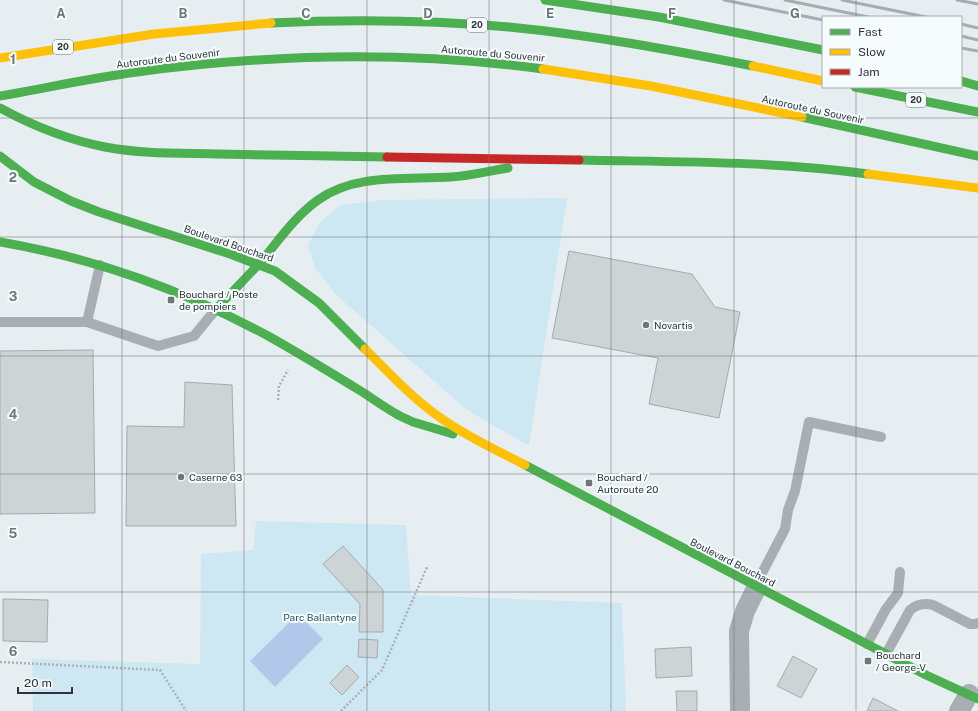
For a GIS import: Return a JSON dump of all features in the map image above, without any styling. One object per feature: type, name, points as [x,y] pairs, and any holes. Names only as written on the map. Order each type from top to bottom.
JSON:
[{"type":"main road","points":[[545,0],[660,17],[822,50]]},
{"type":"main road","name":"20","points":[[0,58],[113,40],[208,28],[304,22],[386,21],[509,28],[591,37],[677,51],[822,80]]},
{"type":"main road","name":"Autoroute du Souvenir","points":[[0,96],[133,72],[213,64],[288,59],[371,57],[469,61],[551,69],[642,84],[978,156]]},
{"type":"main road","points":[[962,81],[978,86]]},
{"type":"main road","name":"20","points":[[859,88],[978,112]]},
{"type":"main road","points":[[0,108],[26,122],[61,136],[103,147],[133,151],[694,162],[798,168],[890,176],[978,188]]},
{"type":"main road","name":"Boulevard Bouchard","points":[[0,156],[29,178],[71,201],[100,212],[201,244],[275,271],[310,296],[412,396],[443,420],[480,441],[926,675],[969,701]]},
{"type":"main road","points":[[216,309],[258,265],[309,207],[329,193],[344,187],[375,181],[452,177],[560,160]]},
{"type":"main road","name":"Boulevard Bouchard","points":[[0,242],[46,250],[100,265],[156,284],[216,309],[267,336],[375,401],[412,421],[480,441]]},
{"type":"street","points":[[740,711],[739,631],[745,611],[757,587]]},
{"type":"lane","points":[[87,322],[100,265]]},
{"type":"lane","points":[[0,322],[87,322],[158,346],[194,336],[216,309]]},
{"type":"lane","points":[[757,587],[762,573],[785,529],[788,510],[795,491],[809,422],[881,437]]},
{"type":"lane","points":[[867,644],[886,609],[898,593],[900,572]]},
{"type":"lane","points":[[886,654],[908,614],[912,608],[917,606],[929,604],[933,605],[970,624],[978,623]]},
{"type":"path","points":[[278,400],[279,386],[289,369]]},
{"type":"path","points":[[341,711],[382,670],[427,567]]},
{"type":"path","points":[[0,662],[160,670],[186,711]]},
{"type":"green space","points":[[567,198],[529,446],[467,410],[335,294],[315,268],[308,245],[320,222],[341,205],[383,200]]},
{"type":"green space","name":"Parc Ballantyne","points":[[256,521],[406,525],[411,595],[622,603],[626,711],[33,711],[32,659],[200,664],[201,554],[253,550]]},
{"type":"water","points":[[298,614],[323,639],[275,687],[250,661]]},
{"type":"building","name":"Novartis","points":[[569,251],[692,274],[715,307],[740,312],[719,418],[649,404],[658,358],[552,338]]},
{"type":"building","points":[[93,350],[95,513],[0,514],[0,351]]},
{"type":"building","name":"Caserne 63","points":[[185,382],[232,385],[236,526],[126,526],[127,426],[184,427]]},
{"type":"building","points":[[343,546],[383,590],[383,632],[359,632],[360,604],[323,564]]},
{"type":"building","points":[[3,599],[48,600],[47,642],[3,641]]},
{"type":"building","points":[[359,639],[378,640],[377,658],[358,657]]},
{"type":"building","points":[[691,647],[692,676],[656,678],[655,649]]},
{"type":"building","points":[[793,656],[817,669],[801,698],[777,686]]},
{"type":"building","points":[[347,665],[359,677],[342,695],[330,683]]},
{"type":"building","points":[[676,691],[697,691],[697,711],[677,711]]},
{"type":"building","points":[[873,698],[898,711],[867,711]]},
{"type":"railway","points":[[724,0],[822,20]]},
{"type":"railway","points":[[785,0],[863,16]]},
{"type":"railway","points":[[842,0],[921,16]]},
{"type":"railway","points":[[957,0],[978,4]]},
{"type":"railway","points":[[962,24],[978,28]]},
{"type":"railway","points":[[962,36],[978,40]]},
{"type":"railway","points":[[962,48],[978,51]]},
{"type":"traffic: fast","points":[[545,0],[659,17],[822,50]]},
{"type":"traffic: fast","points":[[271,23],[390,21],[509,27],[570,34],[692,54],[753,66]]},
{"type":"traffic: fast","points":[[0,96],[137,72],[238,61],[289,58],[391,57],[442,59],[543,69]]},
{"type":"traffic: fast","points":[[962,81],[978,86]]},
{"type":"traffic: fast","points":[[860,88],[978,112]]},
{"type":"traffic: fast","points":[[0,108],[25,121],[64,136],[91,144],[119,149],[175,153],[387,157]]},
{"type":"traffic: fast","points":[[802,117],[978,156]]},
{"type":"traffic: fast","points":[[0,156],[34,182],[71,201],[99,212],[230,254],[275,271],[319,303],[365,349]]},
{"type":"traffic: fast","points":[[579,160],[760,164],[868,174]]},
{"type":"traffic: fast","points":[[258,265],[301,214],[318,200],[333,191],[348,185],[399,178],[434,178],[472,175],[508,168]]},
{"type":"traffic: fast","points":[[0,242],[71,257],[139,278],[172,291],[237,320],[270,337],[400,416],[413,422],[453,434]]},
{"type":"traffic: fast","points":[[216,309],[258,265]]},
{"type":"traffic: fast","points":[[525,465],[926,675],[978,699]]},
{"type":"traffic: slow","points":[[0,58],[154,34],[271,23]]},
{"type":"traffic: slow","points":[[753,66],[822,81]]},
{"type":"traffic: slow","points":[[543,69],[651,86],[802,117]]},
{"type":"traffic: slow","points":[[868,174],[978,188]]},
{"type":"traffic: slow","points":[[365,349],[404,387],[445,421],[464,433],[525,465]]},
{"type":"traffic: jam","points":[[387,157],[579,160]]},
{"type":"place","name":"Bouchard / Poste de pompiers","points":[[171,300]]},
{"type":"place","name":"Novartis","points":[[646,325]]},
{"type":"place","name":"Caserne 63","points":[[181,477]]},
{"type":"place","name":"Bouchard / Autoroute 20","points":[[589,483]]},
{"type":"place","name":"Bouchard / George-V","points":[[868,661]]}]
